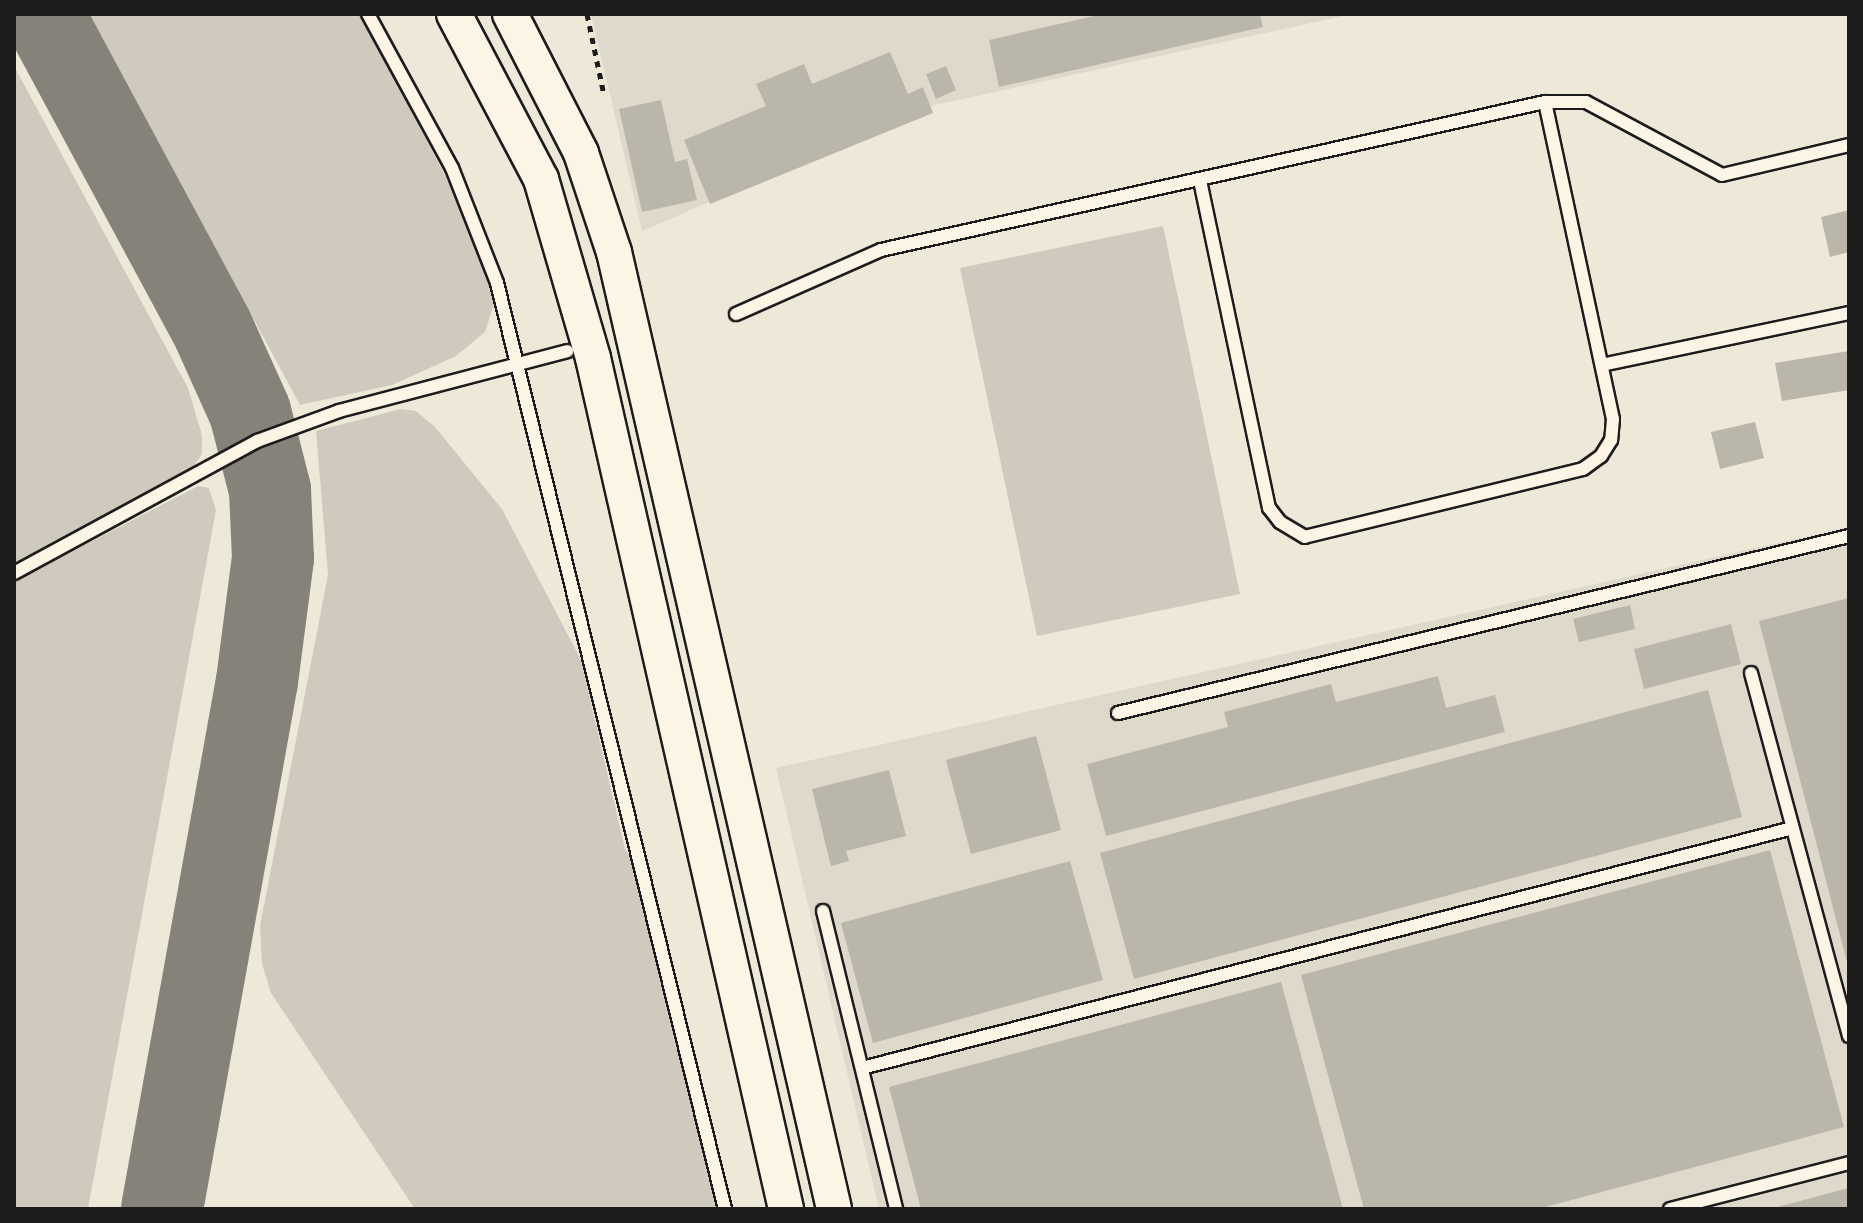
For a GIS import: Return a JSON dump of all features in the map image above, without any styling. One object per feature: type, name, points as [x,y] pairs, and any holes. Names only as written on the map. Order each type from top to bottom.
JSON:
[{"type":"street","points":[[454,14],[541,179],[589,344],[786,1209]]},
{"type":"street","points":[[510,14],[581,153],[614,252],[834,1209]]},
{"type":"lane","points":[[368,14],[452,168],[480,231],[518,360],[725,1209]]},
{"type":"lane","points":[[1200,180],[1269,508],[1280,522],[1305,537],[1583,469],[1601,456],[1611,440],[1613,419],[1545,102]]},
{"type":"lane","points":[[736,314],[881,250],[1545,102],[1586,102],[1722,175],[1849,145]]},
{"type":"lane","points":[[1602,365],[1849,313]]},
{"type":"lane","points":[[14,573],[257,441],[518,360],[567,351]]},
{"type":"lane","points":[[1118,713],[1849,536]]},
{"type":"lane","points":[[1751,673],[1849,1036]]},
{"type":"lane","points":[[862,1068],[1793,828]]},
{"type":"lane","points":[[823,911],[896,1209]]},
{"type":"lane","points":[[1670,1209],[1849,1163]]},
{"type":"path","points":[[587,14],[604,95]]},
{"type":"shaded area","points":[[89,14],[360,14],[468,219],[495,301],[485,332],[456,356],[392,385],[300,405]]},
{"type":"shaded area","points":[[591,14],[1352,14],[935,105],[642,231]]},
{"type":"shaded area","points":[[14,66],[188,388],[202,435],[202,454],[193,467],[14,563]]},
{"type":"shaded area","points":[[1163,226],[1240,594],[1037,636],[960,268]]},
{"type":"shaded area","points":[[401,409],[416,411],[435,427],[502,509],[581,660],[625,849],[637,865],[718,1209],[415,1209],[271,993],[262,964],[260,926],[328,575],[316,431]]},
{"type":"shaded area","points":[[198,486],[209,488],[216,510],[88,1209],[14,1209],[14,582]]},
{"type":"shaded area","points":[[1849,527],[1849,1209],[879,1209],[776,768]]},
{"type":"building","points":[[1103,14],[1260,14],[1263,27],[999,87],[989,40]]},
{"type":"building","points":[[890,52],[908,94],[923,87],[933,113],[710,204],[684,140],[766,106],[756,84],[804,64],[812,84]]},
{"type":"building","points":[[946,66],[956,90],[936,99],[926,74]]},
{"type":"building","points":[[661,100],[675,162],[687,159],[697,200],[642,212],[619,109]]},
{"type":"building","points":[[1849,210],[1849,252],[1830,257],[1821,217]]},
{"type":"building","points":[[1849,351],[1849,390],[1782,401],[1775,363]]},
{"type":"building","points":[[1755,422],[1764,458],[1720,469],[1711,432]]},
{"type":"building","points":[[1849,598],[1849,966],[1848,966],[1759,621]]},
{"type":"building","points":[[1630,605],[1635,629],[1579,642],[1573,619]]},
{"type":"building","points":[[1731,624],[1741,664],[1644,689],[1634,649]]},
{"type":"building","points":[[1438,676],[1446,708],[1495,695],[1505,732],[1106,836],[1087,764],[1228,727],[1224,712],[1331,684],[1336,702]]},
{"type":"building","points":[[1708,690],[1742,817],[1134,979],[1100,853]]},
{"type":"building","points":[[1036,736],[1061,830],[971,854],[946,760]]},
{"type":"building","points":[[889,770],[906,836],[846,851],[849,861],[831,866],[812,789]]},
{"type":"building","points":[[1770,850],[1844,1127],[1538,1209],[1364,1209],[1301,975]]},
{"type":"building","points":[[1070,861],[1103,980],[873,1043],[841,923]]},
{"type":"building","points":[[1281,982],[1343,1209],[921,1209],[889,1087]]},
{"type":"building","points":[[1849,1188],[1849,1209],[1773,1209],[1773,1208]]},
{"type":"taxiway","points":[[43,14],[213,330],[250,412],[270,490],[273,558],[257,681],[162,1209]]}]
